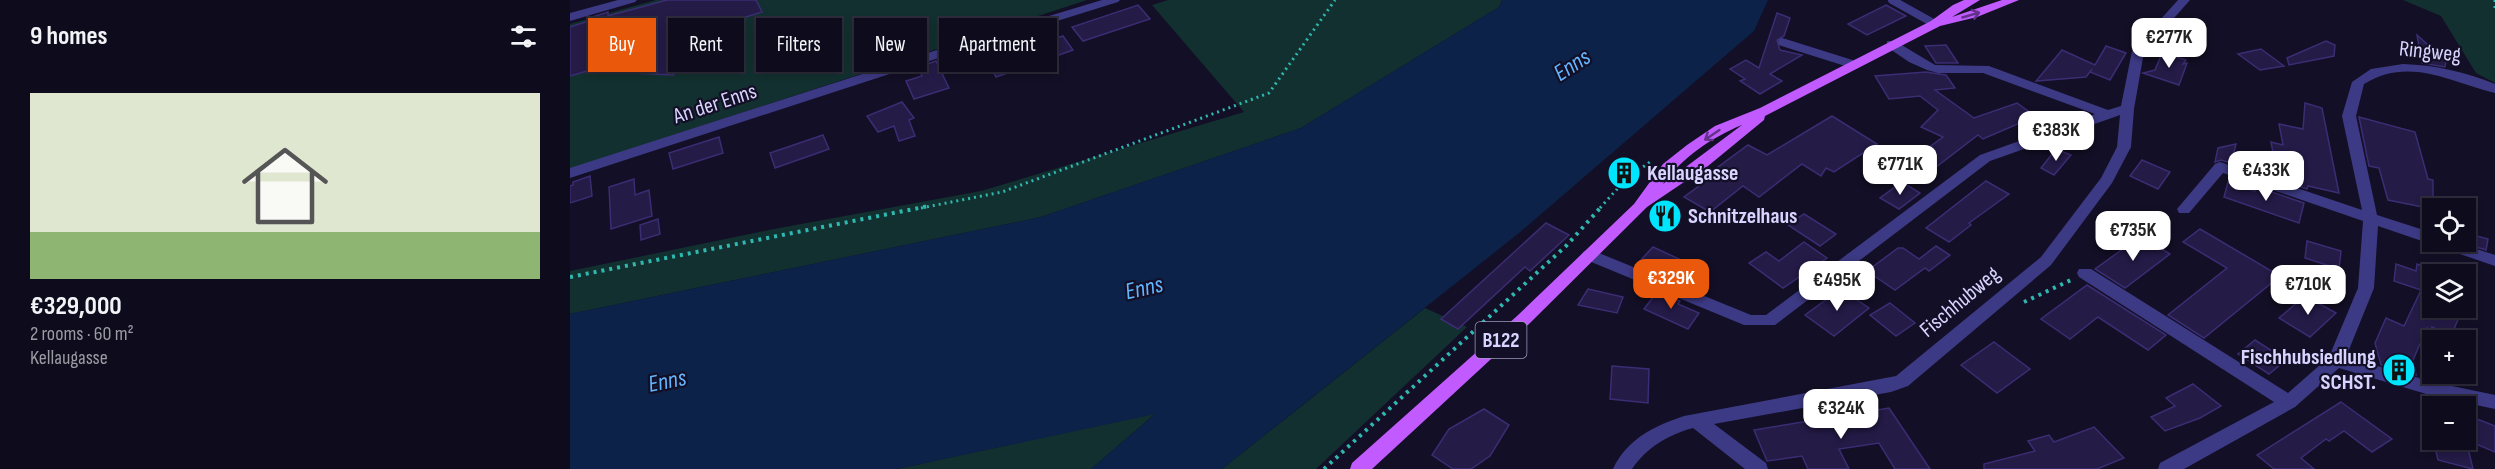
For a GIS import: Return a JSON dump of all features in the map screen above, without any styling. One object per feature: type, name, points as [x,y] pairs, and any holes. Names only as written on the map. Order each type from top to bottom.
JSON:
[{"type":"main road","name":"B122","points":[[1935,24],[1957,7],[1974,0]]},
{"type":"main road","name":"B122","points":[[1359,469],[1523,320],[1639,207],[1680,181],[1736,138],[1765,111],[1852,64],[1935,24],[1973,15],[2013,0]]},
{"type":"street","points":[[570,17],[631,0]]},
{"type":"street","name":"An der Enns","points":[[570,173],[947,51],[1114,0]]},
{"type":"street","name":"Fischhubweg","points":[[1622,469],[1634,451],[1667,428],[1696,420],[1891,386],[1902,381],[2046,261],[2107,180],[2124,147],[2127,110],[2138,51],[2184,0]]},
{"type":"street","points":[[1892,44],[1926,66],[1937,69],[1966,67],[1985,69],[2106,114]]},
{"type":"street","name":"Ringweg","points":[[2168,469],[2289,402],[2336,361],[2366,288],[2371,219],[2349,116],[2358,82],[2375,72],[2403,68],[2435,71],[2479,81],[2495,89]]},
{"type":"street","points":[[1590,255],[1750,321],[1769,321],[1984,158],[2106,114],[2127,110]]},
{"type":"street","points":[[2184,209],[2220,167],[2422,235]]},
{"type":"street","points":[[2469,252],[2495,261]]},
{"type":"street","points":[[2085,273],[2289,402]]},
{"type":"street","points":[[2336,361],[2433,389],[2495,402]]},
{"type":"street","points":[[1696,420],[1759,469]]},
{"type":"lane","points":[[1892,0],[1935,24]]},
{"type":"lane","points":[[1782,42],[1852,64]]},
{"type":"path","points":[[570,277],[1013,188],[1269,93],[1335,0]]},
{"type":"path","points":[[2495,0],[2495,9]]},
{"type":"green space","points":[[656,0],[1087,0],[1032,18],[939,18],[939,48],[927,52],[927,18],[854,18],[854,72],[867,72],[570,169],[570,24],[588,19],[588,72],[656,72],[656,18],[592,18]]},
{"type":"green space","points":[[1168,0],[1502,0],[1499,7],[1301,128],[1041,217],[570,314],[570,271],[774,229],[981,191],[1244,112],[1152,5]]},
{"type":"green space","points":[[2403,0],[2495,0],[2495,83],[2476,73],[2441,16]]},
{"type":"green space","points":[[1425,308],[1467,327],[1316,469],[1222,469]]},
{"type":"green space","points":[[1156,413],[1091,469],[897,469]]},
{"type":"water","name":"Enns","points":[[1502,0],[1768,0],[1754,31],[1519,233],[1222,469],[1091,469],[1155,414],[897,469],[570,469],[570,314],[1041,217],[1301,128],[1499,7]]},
{"type":"building","points":[[667,0],[756,0],[762,12],[743,18],[668,18],[668,72],[676,72],[673,75],[608,72],[656,72],[656,18],[589,18],[608,12],[608,16]]},
{"type":"building","points":[[1138,5],[1150,19],[1083,41],[1072,27]]},
{"type":"building","points":[[1886,5],[1906,16],[1867,35],[1848,24]]},
{"type":"building","points":[[1777,13],[1790,18],[1784,36],[1777,40],[1780,50],[1802,55],[1770,74],[1782,81],[1760,94],[1740,81],[1745,79],[1730,69],[1746,60],[1759,68]]},
{"type":"building","points":[[588,21],[588,71],[570,76],[570,27]]},
{"type":"building","points":[[2417,35],[2446,61],[2445,67],[2422,63]]},
{"type":"building","points":[[1063,36],[1073,50],[1057,56],[1057,38]]},
{"type":"building","points":[[2326,41],[2335,45],[2334,56],[2289,65],[2287,58]]},
{"type":"building","points":[[1946,45],[1958,63],[1936,63],[1925,46]]},
{"type":"building","points":[[2106,46],[2126,53],[2110,80],[2090,72],[2092,69],[2086,77],[2036,81],[2062,50],[2095,65]]},
{"type":"building","points":[[2261,49],[2284,66],[2260,70],[2238,54]]},
{"type":"building","points":[[2162,53],[2186,60],[2183,64],[2187,63],[2179,85],[2143,73],[2155,70]]},
{"type":"building","points":[[936,61],[939,72],[941,72],[949,88],[914,99],[906,81],[922,76],[920,72],[927,72],[927,64]]},
{"type":"building","points":[[993,72],[1010,72],[996,77]]},
{"type":"building","points":[[1926,72],[1946,75],[1955,88],[1935,90],[1974,118],[2017,103],[2045,123],[2028,130],[2020,123],[1983,139],[1978,135],[1936,167],[1917,156],[1943,137],[1921,127],[1938,110],[1920,96],[1889,99],[1875,76]]},
{"type":"building","points":[[902,102],[914,118],[909,120],[915,136],[899,141],[894,126],[878,132],[867,116]]},
{"type":"building","points":[[2305,103],[2322,108],[2339,193],[2308,186],[2307,189],[2278,179],[2271,142],[2283,145],[2279,124],[2303,129]]},
{"type":"building","points":[[1832,116],[1877,144],[1834,172],[1826,168],[1821,176],[1802,164],[1759,197],[1743,186],[1710,212],[1684,197],[1718,172],[1714,170],[1748,145],[1767,155]]},
{"type":"building","points":[[2359,117],[2415,132],[2428,179],[2433,180],[2433,198],[2422,198],[2422,207],[2388,200],[2379,168],[2369,166]]},
{"type":"building","points":[[823,135],[829,149],[775,168],[770,153]]},
{"type":"building","points":[[719,137],[723,153],[673,169],[669,153]]},
{"type":"building","points":[[2236,144],[2231,163],[2221,160],[2215,162],[2218,148]]},
{"type":"building","points":[[2056,149],[2071,155],[2054,175],[2041,168]]},
{"type":"building","points":[[2142,160],[2170,172],[2158,189],[2130,176]]},
{"type":"building","points":[[590,176],[592,196],[570,203],[570,186],[573,182]]},
{"type":"building","points":[[634,179],[635,195],[649,190],[652,216],[611,229],[609,187]]},
{"type":"building","points":[[1986,181],[2009,194],[1969,223],[1971,225],[1949,242],[1926,228]]},
{"type":"building","points":[[1902,182],[1920,193],[1899,209],[1880,198]]},
{"type":"building","points":[[2228,182],[2255,191],[2256,189],[2265,192],[2266,190],[2304,203],[2299,223],[2224,197]]},
{"type":"building","points":[[1804,214],[1836,234],[1820,246],[1788,225]]},
{"type":"building","points":[[658,219],[660,234],[641,240],[640,225]]},
{"type":"building","points":[[1546,223],[1569,235],[1530,271],[1525,267],[1458,329],[1441,319]]},
{"type":"building","points":[[2200,229],[2280,276],[2204,338],[2168,315],[2227,268],[2183,242]]},
{"type":"building","points":[[2141,236],[2170,254],[2125,288],[2095,269]]},
{"type":"building","points":[[2476,236],[2488,239],[2486,250],[2476,247]]},
{"type":"building","points":[[2307,241],[2341,251],[2339,269],[2305,258]]},
{"type":"building","points":[[1804,242],[1827,258],[1783,288],[1749,263],[1766,252],[1779,261]]},
{"type":"building","points":[[1936,246],[1950,255],[1929,271],[1925,268],[1895,290],[1867,271],[1898,248],[1903,248],[1919,259]]},
{"type":"building","points":[[1653,247],[1705,271],[1691,288],[1637,264]]},
{"type":"building","points":[[2396,264],[2416,271],[2417,264],[2422,266],[2422,318],[2459,318],[2454,330],[2438,330],[2432,327],[2431,330],[2427,328],[2422,330],[2422,339],[2413,360],[2416,375],[2381,365],[2375,343],[2386,318],[2404,326],[2421,290],[2394,281]]},
{"type":"building","points":[[2087,285],[2166,335],[2148,350],[2098,317],[2070,339],[2041,319]]},
{"type":"building","points":[[1588,289],[1623,297],[1617,313],[1578,305]]},
{"type":"building","points":[[1841,289],[1869,308],[1834,336],[1805,315]]},
{"type":"building","points":[[1657,292],[1680,301],[1678,304],[1699,313],[1688,329],[1644,309]]},
{"type":"building","points":[[2305,296],[2336,313],[2310,337],[2279,318]]},
{"type":"building","points":[[1890,303],[1915,323],[1896,336],[1870,315]]},
{"type":"building","points":[[2255,340],[2286,360],[2269,374],[2238,354]]},
{"type":"building","points":[[1994,342],[2030,369],[1997,393],[1961,365]]},
{"type":"building","points":[[1612,366],[1649,369],[1648,403],[1610,399]]},
{"type":"building","points":[[2193,384],[2221,406],[2200,418],[2165,431],[2151,417],[2175,406],[2166,398]]},
{"type":"building","points":[[2341,402],[2392,439],[2372,452],[2344,431],[2329,441],[2326,439],[2301,458],[2314,469],[2274,469],[2257,455]]},
{"type":"building","points":[[1889,408],[1930,469],[1895,469],[1879,443],[1839,449],[1849,469],[1808,469],[1802,456],[1767,461],[1754,430]]},
{"type":"building","points":[[1484,409],[1509,425],[1490,456],[1471,469],[1453,469],[1432,455],[1449,429]]},
{"type":"building","points":[[2477,419],[2495,426],[2495,452],[2476,444]]},
{"type":"building","points":[[2094,427],[2124,458],[2097,469],[1984,469],[1984,464],[2035,451],[2028,441],[2049,435],[2054,442]]},
{"type":"building","points":[[2436,450],[2468,450],[2473,469],[2438,460]]},
{"type":"place","name":"Kellaugasse","points":[[1624,173]]},
{"type":"place","name":"Schnitzelhaus","points":[[1665,216]]},
{"type":"place","name":"Fischhubsiedlung SCHST.","points":[[2399,370]]}]
